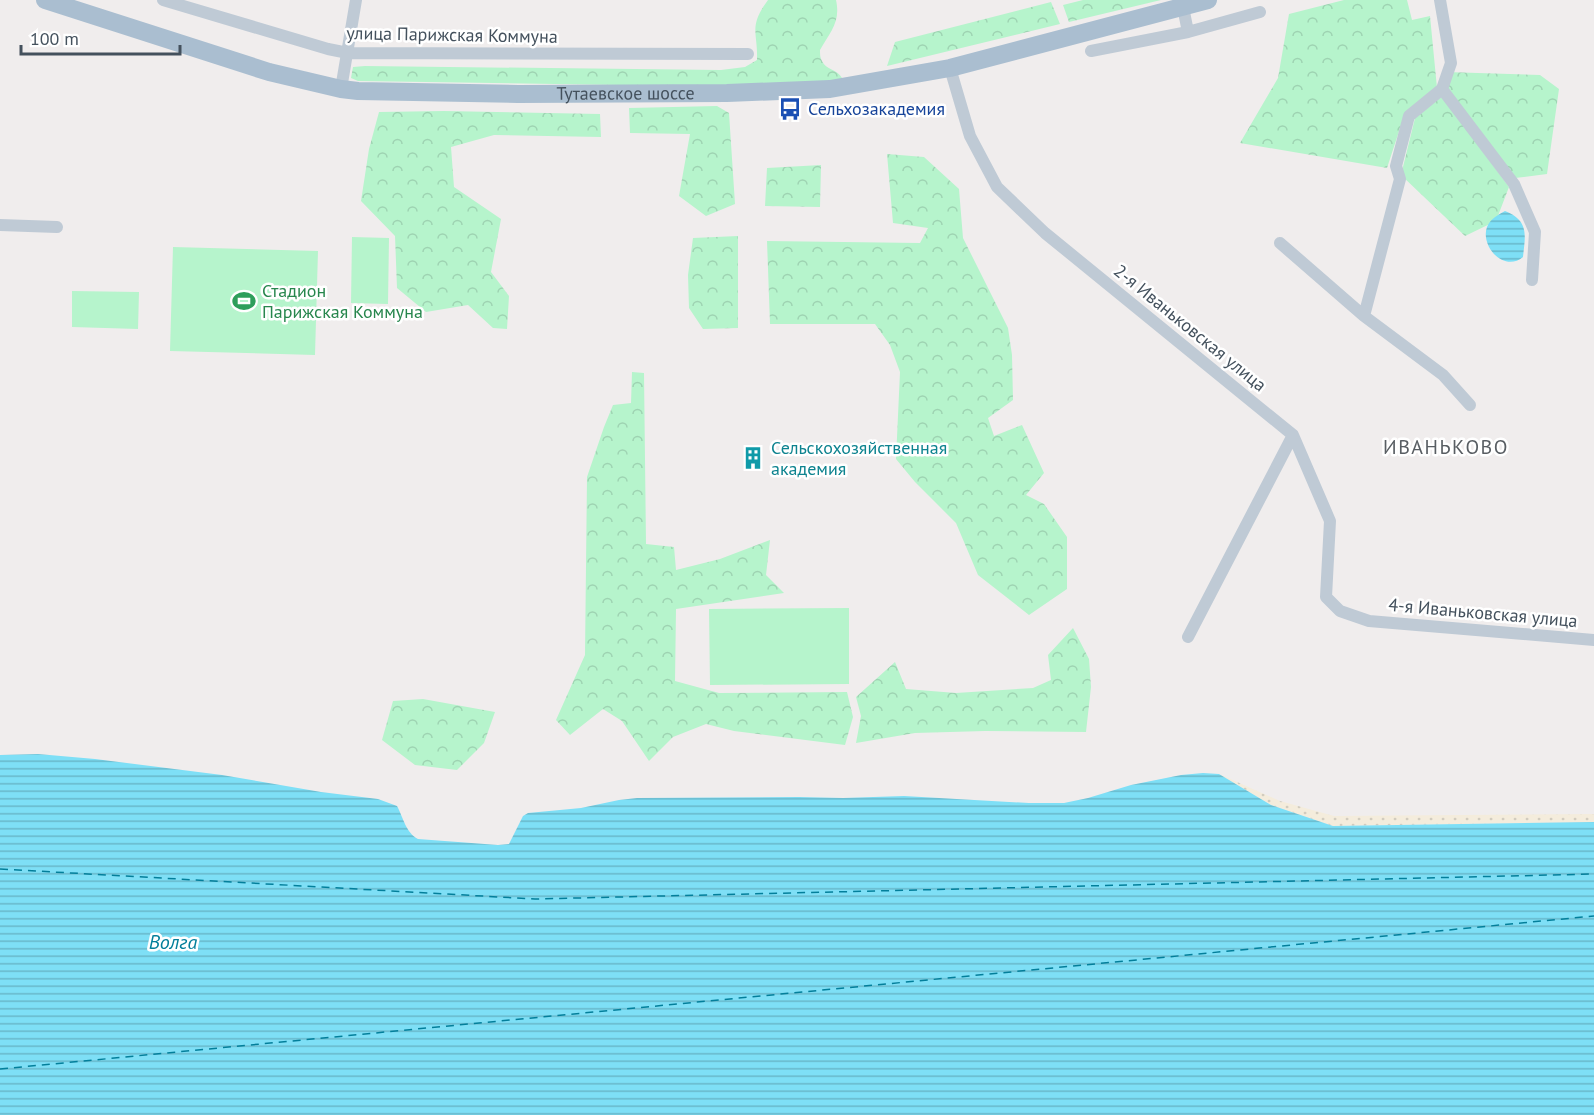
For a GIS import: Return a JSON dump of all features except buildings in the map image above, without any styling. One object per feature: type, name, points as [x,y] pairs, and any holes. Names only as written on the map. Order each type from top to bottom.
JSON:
[{"type":"main road","name":"Тутаевское шоссе","points":[[45,0],[269,72],[341,89],[518,94],[830,89],[950,68],[1208,0]]},
{"type":"street","name":"улица Парижская Коммуна","points":[[163,0],[328,50],[348,53],[748,54]]},
{"type":"street","points":[[341,89],[356,0]]},
{"type":"street","points":[[1364,316],[1400,179],[1396,166],[1409,116],[1442,89],[1451,63],[1440,0]]},
{"type":"street","points":[[1183,7],[1188,32]]},
{"type":"street","points":[[1091,51],[1188,32],[1260,12]]},
{"type":"street","name":"2-я Иваньковская улица","points":[[950,68],[970,136],[997,187],[1045,233],[1293,435],[1330,521],[1326,597],[1340,611],[1369,621]]},
{"type":"street","points":[[1442,89],[1514,184],[1535,232],[1533,280]]},
{"type":"street","points":[[0,225],[57,227]]},
{"type":"street","points":[[1280,243],[1364,316],[1443,375],[1470,405]]},
{"type":"street","points":[[1188,637],[1293,435]]},
{"type":"street","name":"4-я Иваньковская улица","points":[[1369,621],[1594,640]]},
{"type":"green space","points":[[768,0],[836,0],[836,21],[820,54],[824,64],[842,78],[828,83],[744,87],[358,81],[351,78],[353,67],[365,66],[721,70],[745,67],[757,60],[756,23]]},
{"type":"green space","points":[[1083,0],[1161,0],[1069,22],[1063,5]]},
{"type":"green space","points":[[1344,0],[1407,0],[1412,20],[1430,16],[1437,88],[1405,113],[1387,168],[1240,143],[1278,78],[1289,14]]},
{"type":"green space","points":[[1051,2],[1060,24],[887,66],[895,42]]},
{"type":"green space","points":[[1446,72],[1540,75],[1559,89],[1547,174],[1515,178],[1448,89]]},
{"type":"green space","points":[[1442,96],[1509,187],[1496,221],[1465,236],[1401,175],[1415,118]]},
{"type":"green space","points":[[717,106],[729,113],[735,204],[706,216],[679,196],[690,134],[630,133],[629,108]]},
{"type":"green space","points":[[379,112],[600,114],[601,137],[494,135],[451,147],[454,187],[501,219],[491,272],[509,296],[507,329],[493,328],[468,305],[426,312],[397,288],[395,236],[361,201],[369,149]]},
{"type":"green space","points":[[887,154],[924,157],[959,189],[963,238],[1008,328],[1012,355],[1013,400],[988,418],[994,436],[1022,425],[1044,473],[1026,495],[1044,504],[1067,537],[1067,589],[1029,615],[978,575],[956,523],[915,482],[896,459],[900,372],[890,345],[875,324],[770,324],[767,241],[920,243],[928,228],[893,223]]},
{"type":"green space","points":[[821,165],[820,207],[765,206],[767,168]]},
{"type":"green space","points":[[738,236],[738,328],[703,329],[689,308],[688,275],[693,238]]},
{"type":"green space","points":[[352,237],[389,238],[388,304],[351,303]]},
{"type":"green space","name":"Стадион Парижская Коммуна","points":[[173,247],[318,251],[315,355],[170,351]]},
{"type":"green space","points":[[72,291],[139,292],[138,329],[72,327]]},
{"type":"green space","points":[[632,372],[644,373],[646,544],[674,547],[676,570],[720,559],[770,540],[766,575],[784,593],[676,609],[675,681],[719,693],[847,692],[853,717],[845,745],[734,731],[706,724],[673,737],[649,761],[622,721],[603,709],[570,735],[556,720],[585,655],[587,477],[613,405],[631,403]]},
{"type":"green space","points":[[849,608],[849,684],[710,685],[709,609]]},
{"type":"green space","points":[[1073,628],[1089,659],[1091,687],[1086,732],[915,733],[856,743],[861,716],[856,697],[895,662],[906,689],[956,693],[1033,688],[1051,680],[1048,655]]},
{"type":"green space","points":[[423,699],[495,712],[484,743],[457,770],[415,765],[382,740],[393,701]]},
{"type":"sand","points":[[1219,774],[1280,801],[1334,816],[1594,814],[1594,822],[1333,826],[1271,805]]},
{"type":"water","points":[[1505,211],[1519,219],[1524,230],[1523,257],[1516,261],[1501,260],[1490,249],[1487,242],[1488,224]]},
{"type":"water","name":"Волга","points":[[38,754],[222,775],[378,799],[397,806],[408,829],[418,839],[498,845],[509,844],[523,816],[528,813],[581,808],[637,798],[904,796],[1064,803],[1131,785],[1203,773],[1219,774],[1271,805],[1333,826],[1594,822],[1594,1115],[0,1115],[0,755]]},
{"type":"ferry route","points":[[0,869],[535,899],[1594,874]]},
{"type":"ferry route","points":[[0,1069],[1594,916]]},
{"type":"place","name":"Сельхозакадемия","points":[[790,109]]},
{"type":"place","name":"Стадион Парижская Коммуна","points":[[244,301]]},
{"type":"place","name":"Сельскохозяйственная академия","points":[[753,458]]},
{"type":"district","name":"ИВАНЬКОВО","points":[[1446,447]]}]
